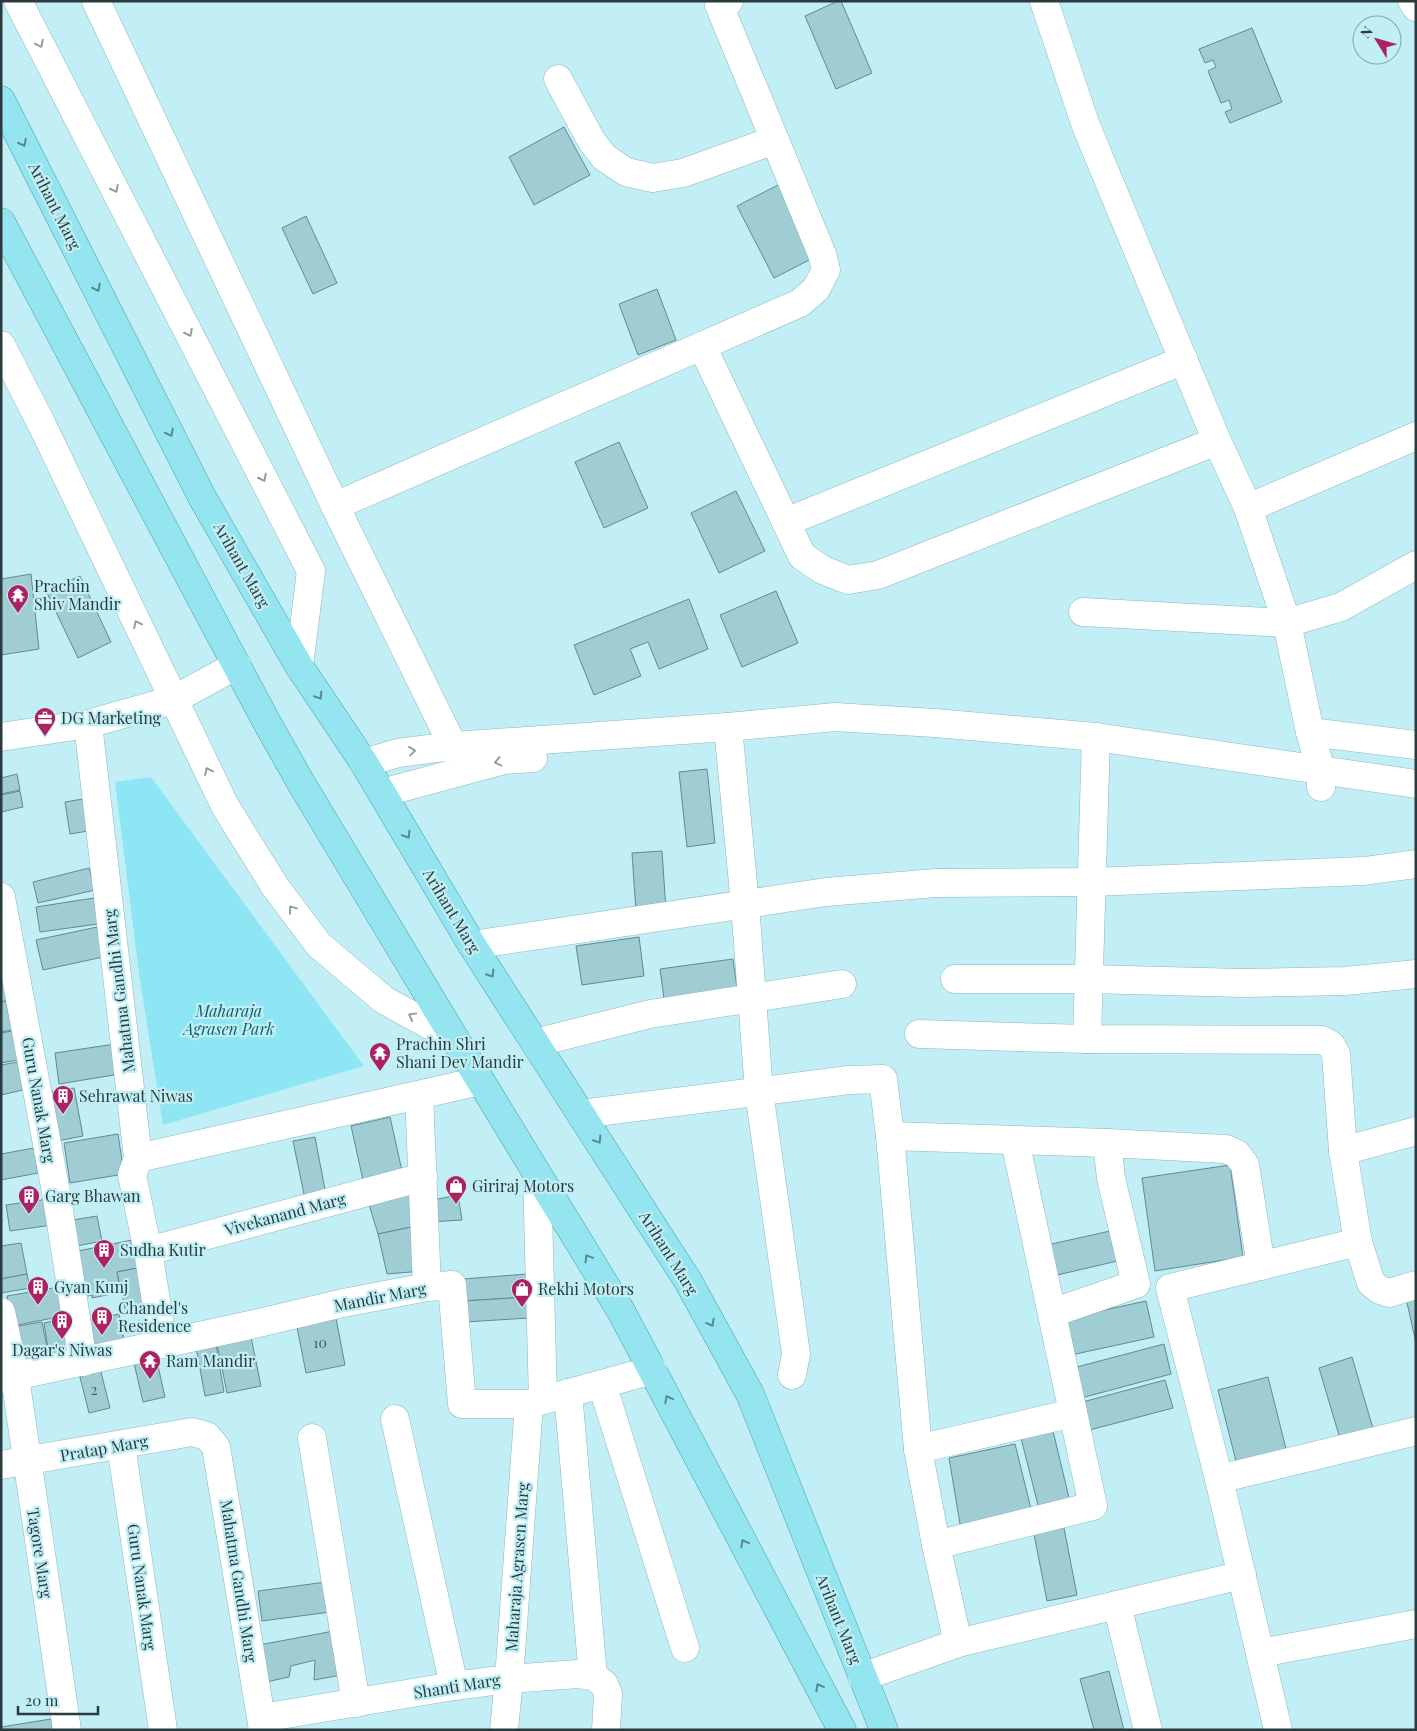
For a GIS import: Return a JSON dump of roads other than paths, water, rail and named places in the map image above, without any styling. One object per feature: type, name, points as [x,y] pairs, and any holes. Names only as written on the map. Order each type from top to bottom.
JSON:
[{"type":"main road","name":"Arihant Marg","points":[[1,100],[202,497],[300,666],[364,763],[472,944],[688,1280],[750,1394],[884,1730]]},
{"type":"main road","points":[[1,222],[161,526],[301,783],[621,1311],[842,1730]]},
{"type":"street","points":[[18,1],[311,572],[300,666]]},
{"type":"street","points":[[96,1],[335,506],[453,746]]},
{"type":"street","points":[[1044,1],[1086,126],[1217,441],[1248,508],[1287,623],[1321,779]]},
{"type":"street","points":[[1412,1],[1416,7]]},
{"type":"street","points":[[335,506],[800,303],[816,289],[826,270],[822,254],[721,3]]},
{"type":"street","points":[[558,79],[591,140],[604,157],[626,172],[653,178],[683,173],[775,140]]},
{"type":"street","points":[[1,345],[42,425],[225,806],[274,885],[319,945],[384,1000],[455,1039]]},
{"type":"street","points":[[702,346],[802,556],[823,570],[848,580],[878,576],[1217,441]]},
{"type":"street","points":[[786,522],[1184,360]]},
{"type":"street","points":[[1248,508],[1416,436]]},
{"type":"street","points":[[1084,612],[1287,623],[1341,607],[1416,565]]},
{"type":"street","points":[[1,737],[88,724],[173,700],[237,665]]},
{"type":"street","points":[[382,793],[504,760],[729,733],[835,717],[934,723],[1096,744],[1321,779],[1416,801]]},
{"type":"street","name":"Mahatma Gandhi Marg","points":[[88,724],[138,1158],[132,1175],[148,1251],[163,1344]]},
{"type":"street","points":[[1310,732],[1416,744]]},
{"type":"street","points":[[364,763],[398,753],[453,746],[729,733]]},
{"type":"street","points":[[729,733],[759,1092],[796,1354],[792,1375]]},
{"type":"street","points":[[1087,1039],[1096,744]]},
{"type":"street","points":[[1321,779],[1416,784]]},
{"type":"street","points":[[472,944],[826,892],[936,883],[1092,882],[1364,872],[1416,864]]},
{"type":"street","name":"Guru Nanak Marg","points":[[1,897],[56,1192],[83,1362]]},
{"type":"street","points":[[955,979],[1088,979],[1252,983],[1345,981],[1416,974]]},
{"type":"street","points":[[535,1043],[650,1014],[842,984]]},
{"type":"street","points":[[919,1034],[1087,1039],[1322,1040],[1331,1045],[1336,1054],[1342,1151],[1358,1242],[1371,1283],[1380,1290],[1389,1293],[1416,1285]]},
{"type":"street","points":[[581,1114],[849,1080],[883,1078],[890,1136],[918,1449],[936,1545],[958,1643]]},
{"type":"street","points":[[138,1158],[480,1081]]},
{"type":"street","points":[[419,1095],[427,1287]]},
{"type":"street","points":[[1342,1151],[1416,1130]]},
{"type":"street","points":[[890,1136],[1226,1149],[1237,1154],[1245,1165],[1261,1266]]},
{"type":"street","points":[[936,1545],[1093,1506],[1015,1141]]},
{"type":"street","points":[[1052,1313],[1136,1284],[1111,1178],[1107,1143]]},
{"type":"street","points":[[537,1174],[546,1399],[593,1676],[604,1684],[608,1694],[606,1730]]},
{"type":"street","name":"Vivekanand Marg","points":[[148,1251],[423,1177]]},
{"type":"street","points":[[1278,1730],[1219,1479],[1170,1288],[1358,1242]]},
{"type":"street","name":"Mandir Marg","points":[[8,1378],[342,1303],[427,1287],[452,1285],[462,1404],[546,1399],[653,1370]]},
{"type":"street","name":"Tagore Marg","points":[[1,1312],[14,1463],[67,1730]]},
{"type":"street","points":[[602,1384],[685,1648]]},
{"type":"street","name":"Maharaja Agrasen Marg","points":[[504,1730],[546,1399]]},
{"type":"street","points":[[918,1449],[1073,1413]]},
{"type":"street","points":[[395,1418],[454,1686]]},
{"type":"street","name":"Pratap Marg","points":[[14,1463],[192,1432],[207,1436]]},
{"type":"street","points":[[1219,1479],[1416,1432]]},
{"type":"street","name":"Mahatma Gandhi Marg","points":[[207,1436],[216,1446],[262,1724]]},
{"type":"street","points":[[312,1438],[356,1703]]},
{"type":"street","name":"Guru Nanak Marg","points":[[121,1445],[163,1730]]},
{"type":"street","points":[[862,1677],[958,1643],[1242,1575]]},
{"type":"street","points":[[1117,1605],[1148,1730]]},
{"type":"street","points":[[1260,1653],[1416,1624]]},
{"type":"street","name":"Shanti Marg","points":[[262,1724],[356,1703],[454,1686],[510,1678],[578,1674],[593,1676]]},
{"type":"place","name":"Prachin Shiv Mandir","points":[[18,614]]},
{"type":"place","name":"DG Marketing","points":[[45,737]]},
{"type":"place","name":"Prachin Shri Shani Dev Mandir","points":[[380,1072]]},
{"type":"place","name":"Sehrawat Niwas","points":[[63,1115]]},
{"type":"place","name":"Giriraj Motors","points":[[456,1205]]},
{"type":"place","name":"Garg Bhawan","points":[[29,1215]]},
{"type":"place","name":"Sudha Kutir","points":[[104,1269]]},
{"type":"place","name":"Gyan Kunj","points":[[38,1306]]},
{"type":"place","name":"Rekhi Motors","points":[[522,1308]]},
{"type":"place","name":"Chandel's Residence","points":[[102,1336]]},
{"type":"place","name":"Dagar's Niwas","points":[[62,1340]]},
{"type":"place","name":"Ram Mandir","points":[[150,1380]]},
{"type":"park label","name":"Maharaja Agrasen Park","points":[[229,1020]]}]
